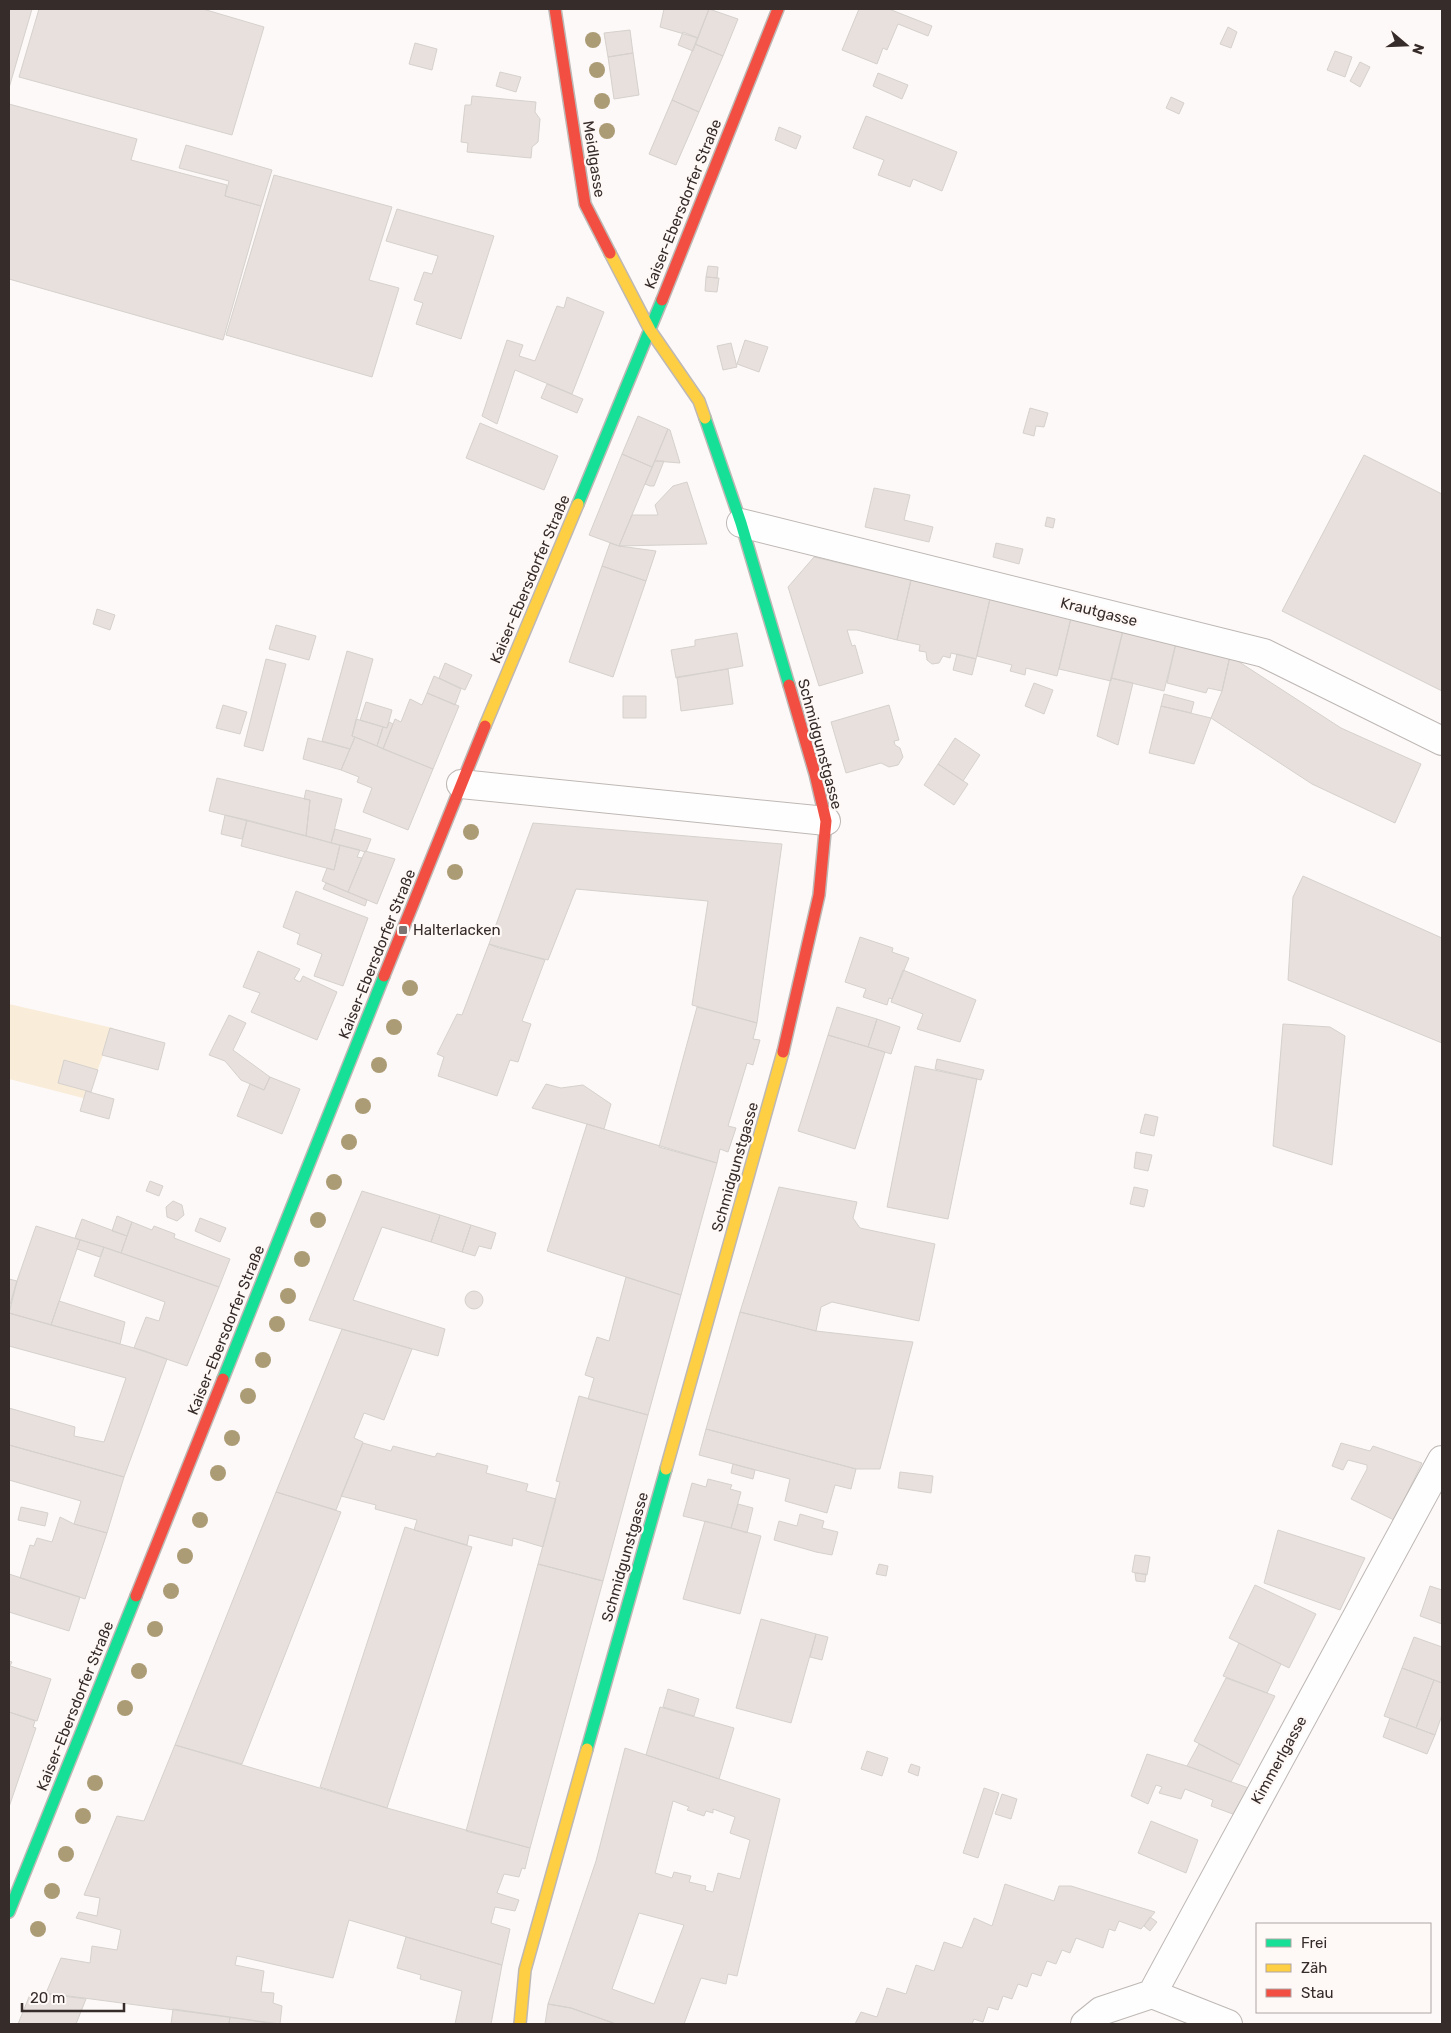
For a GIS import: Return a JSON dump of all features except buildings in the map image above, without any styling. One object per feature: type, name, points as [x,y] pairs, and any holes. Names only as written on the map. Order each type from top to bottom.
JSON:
[{"type":"street","name":"Meidlgasse","points":[[555,9],[585,204],[650,330]]},
{"type":"street","name":"Kaiser-Ebersdorfer Straße","points":[[9,1912],[461,784],[650,330],[778,9]]},
{"type":"street","name":"Schmidgunstgasse","points":[[520,2024],[525,1970],[785,1046],[819,895],[826,821],[815,774],[741,523],[699,401],[650,330]]},
{"type":"street","name":"Krautgasse","points":[[741,523],[1264,653],[1442,741]]},
{"type":"street","points":[[461,784],[826,821]]},
{"type":"street","name":"Kimmerlgasse","points":[[1152,1994],[1442,1460]]},
{"type":"street","points":[[1085,2024],[1101,2011],[1152,1994],[1228,2024]]},
{"type":"shaded area","points":[[9,1004],[113,1028],[87,1099],[9,1079]]},
{"type":"traffic: fast","points":[[578,504],[662,300]]},
{"type":"traffic: fast","points":[[705,418],[741,523],[789,685]]},
{"type":"traffic: fast","points":[[223,1379],[384,976]]},
{"type":"traffic: fast","points":[[587,1749],[666,1469]]},
{"type":"traffic: fast","points":[[9,1912],[136,1596]]},
{"type":"traffic: slow","points":[[610,253],[650,330],[699,401],[705,418]]},
{"type":"traffic: slow","points":[[485,726],[578,504]]},
{"type":"traffic: slow","points":[[666,1469],[783,1052]]},
{"type":"traffic: slow","points":[[520,2024],[525,1970],[587,1749]]},
{"type":"traffic: jam","points":[[555,9],[585,204],[610,253]]},
{"type":"traffic: jam","points":[[662,300],[778,9]]},
{"type":"traffic: jam","points":[[783,1052],[819,895],[826,821],[815,774],[789,685]]},
{"type":"traffic: jam","points":[[384,976],[485,726]]},
{"type":"traffic: jam","points":[[136,1596],[223,1379]]},
{"type":"place","name":"Halterlacken","points":[[403,930]]}]
